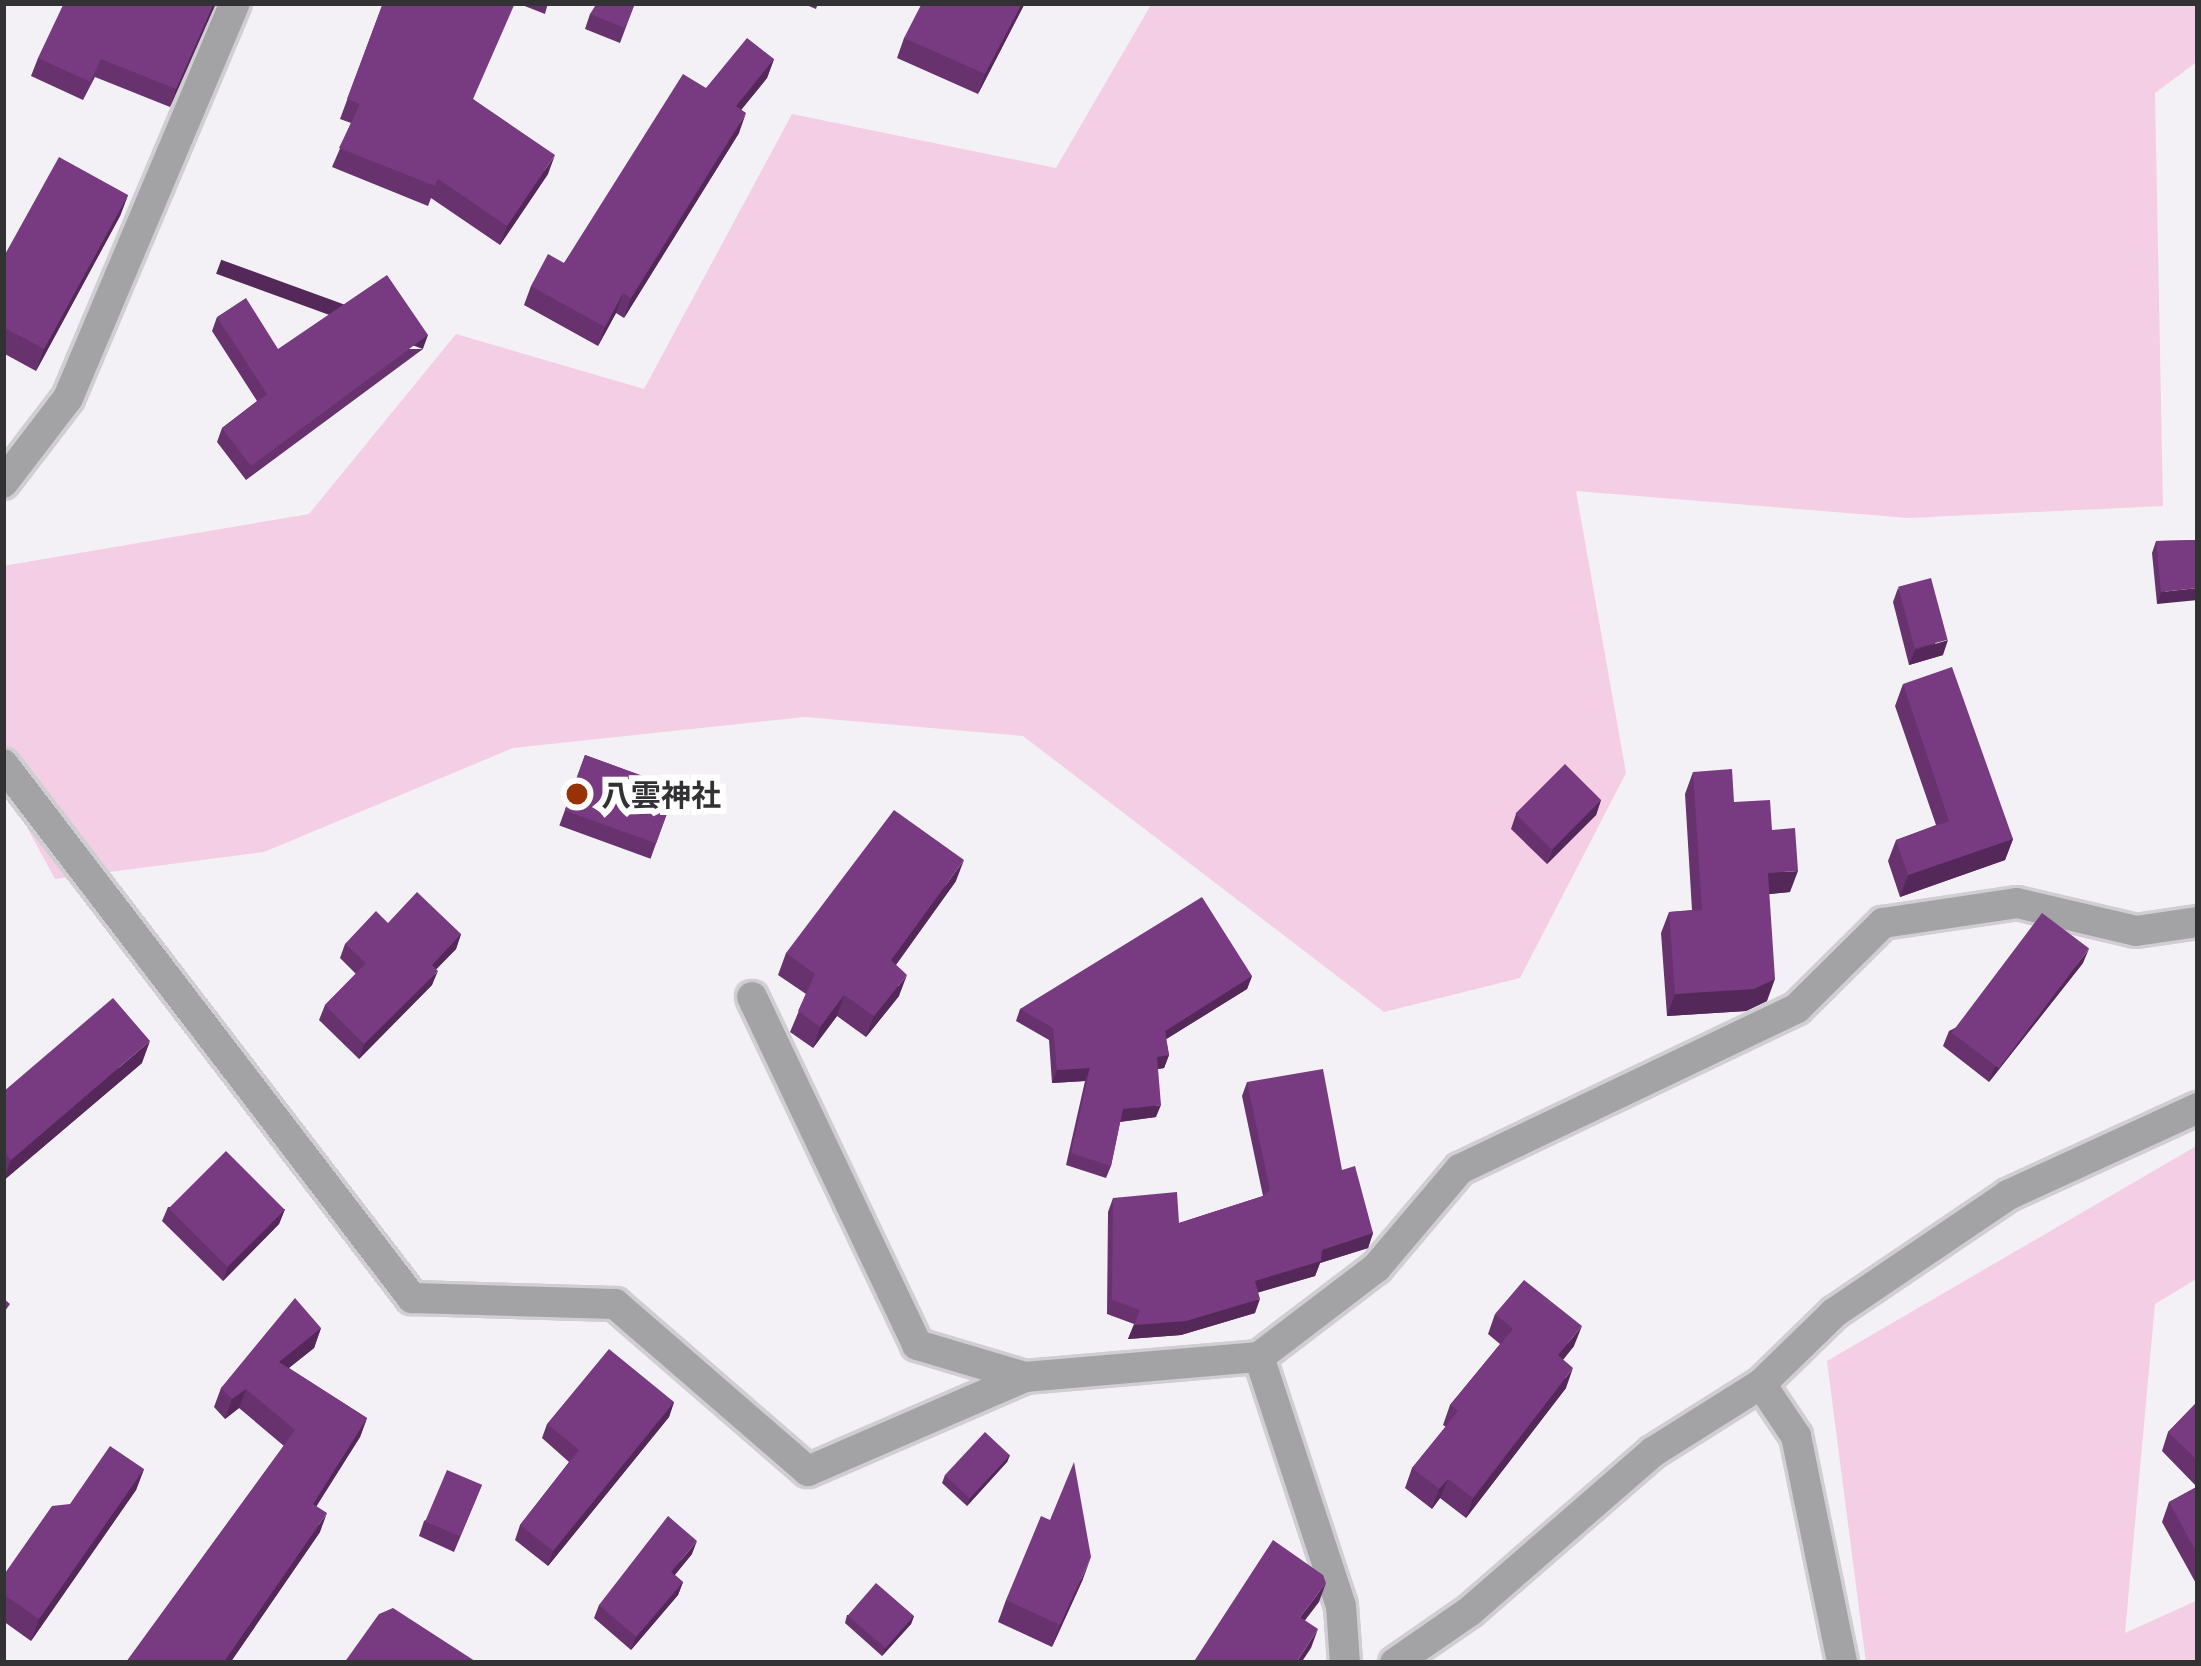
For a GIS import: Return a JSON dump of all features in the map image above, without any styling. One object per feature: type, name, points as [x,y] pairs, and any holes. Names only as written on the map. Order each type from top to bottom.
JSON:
[{"type":"street","points":[[3,483],[68,398],[236,3]]},
{"type":"street","points":[[3,764],[412,1298],[615,1304],[808,1471],[1025,1377],[1259,1357],[1376,1268],[1460,1169],[1796,1008],[1883,922],[2017,903],[2136,931],[2198,922]]},
{"type":"street","points":[[752,997],[917,1345],[1025,1377]]},
{"type":"street","points":[[1395,1663],[1470,1611],[1653,1452],[1761,1384],[1834,1313],[2008,1195],[2198,1108]]},
{"type":"street","points":[[1259,1357],[1342,1606],[1345,1663]]},
{"type":"street","points":[[1761,1384],[1796,1436],[1842,1663]]},
{"type":"shaded area","points":[[1152,3],[2198,3],[2198,61],[2155,93],[2163,506],[1909,518],[1576,491],[1626,773],[1520,978],[1384,1012],[1023,736],[805,717],[513,748],[264,852],[55,879],[3,783],[3,566],[309,514],[456,334],[644,389],[792,114],[1056,168]]},
{"type":"shaded area","points":[[2198,1145],[2198,1278],[2155,1304],[2125,1633],[2198,1600],[2198,1663],[1866,1663],[1827,1361]]},
{"type":"building","points":[[64,3],[214,3],[176,89],[101,59],[90,82],[38,58]]},
{"type":"building","points":[[383,3],[515,3],[473,99],[555,155],[507,226],[438,179],[435,186],[339,148],[360,104],[347,99]]},
{"type":"building","points":[[597,3],[635,3],[625,28],[590,14]]},
{"type":"building","points":[[922,3],[1022,3],[985,74],[904,38]]},
{"type":"building","points":[[747,38],[774,59],[736,106],[746,113],[631,298],[623,293],[605,327],[531,286],[548,254],[564,263],[683,74],[706,88]]},
{"type":"building","points":[[59,157],[128,195],[44,349],[3,327],[3,258]]},
{"type":"building","points":[[387,275],[428,335],[251,466],[222,428],[267,394],[217,317],[246,298],[278,349]]},
{"type":"building","points":[[2198,540],[2198,588],[2161,592],[2156,541]]},
{"type":"building","points":[[1931,578],[1948,640],[1915,649],[1898,587]]},
{"type":"building","points":[[1952,667],[2013,839],[1908,875],[1896,840],[1949,821],[1903,684]]},
{"type":"building","points":[[585,755],[676,788],[656,844],[565,810]]},
{"type":"building","points":[[1565,764],[1601,800],[1552,850],[1516,813]]},
{"type":"building","points":[[1732,769],[1734,802],[1770,800],[1772,830],[1795,828],[1798,871],[1768,873],[1775,979],[1754,989],[1675,994],[1669,912],[1702,910],[1693,772]]},
{"type":"building","points":[[894,810],[964,860],[891,960],[907,975],[874,1016],[844,995],[820,1027],[798,1011],[815,974],[786,953]]},
{"type":"building","points":[[417,892],[461,934],[432,965],[438,971],[364,1044],[325,1005],[366,963],[345,944],[376,911],[388,923]]},
{"type":"building","points":[[1202,897],[1252,976],[1165,1031],[1169,1055],[1157,1057],[1161,1105],[1123,1109],[1111,1166],[1071,1153],[1090,1068],[1057,1070],[1053,1028],[1020,1009]]},
{"type":"building","points":[[2042,913],[2089,949],[1999,1068],[1952,1033]]},
{"type":"building","points":[[113,998],[150,1041],[11,1160],[3,1151],[3,1092]]},
{"type":"building","points":[[1323,1069],[1342,1170],[1355,1166],[1373,1233],[1322,1250],[1321,1261],[1255,1281],[1260,1299],[1186,1321],[1134,1325],[1140,1310],[1112,1300],[1113,1198],[1177,1192],[1179,1223],[1263,1196],[1270,1190],[1247,1082]]},
{"type":"building","points":[[226,1151],[285,1210],[227,1267],[169,1208]]},
{"type":"building","points":[[1524,1280],[1582,1326],[1558,1355],[1573,1368],[1473,1498],[1448,1479],[1439,1489],[1412,1468],[1458,1411],[1450,1405],[1513,1329],[1495,1314]]},
{"type":"building","points":[[295,1298],[321,1328],[279,1362],[367,1418],[313,1504],[327,1513],[223,1663],[128,1663],[295,1430],[246,1389],[232,1399],[221,1388]]},
{"type":"building","points":[[609,1349],[674,1402],[553,1551],[520,1525],[579,1450],[547,1424]]},
{"type":"building","points":[[2198,1401],[2198,1461],[2168,1432]]},
{"type":"building","points":[[985,1432],[1010,1455],[970,1498],[945,1475]]},
{"type":"building","points":[[110,1446],[144,1469],[39,1619],[3,1594],[3,1576],[52,1506],[70,1504]]},
{"type":"building","points":[[1074,1462],[1091,1557],[1060,1625],[1006,1600],[1041,1516],[1050,1520]]},
{"type":"building","points":[[447,1470],[482,1485],[460,1536],[425,1522]]},
{"type":"building","points":[[2198,1486],[2198,1555],[2169,1502]]},
{"type":"building","points":[[668,1516],[697,1541],[671,1572],[683,1582],[636,1637],[599,1605]]},
{"type":"building","points":[[1273,1540],[1323,1575],[1326,1583],[1300,1617],[1318,1629],[1296,1663],[1193,1663]]},
{"type":"building","points":[[876,1583],[914,1616],[886,1648],[848,1615]]},
{"type":"building","points":[[393,1608],[478,1663],[344,1663],[379,1614]]},
{"type":"place","name":"八雲神社","points":[[577,794]]}]
